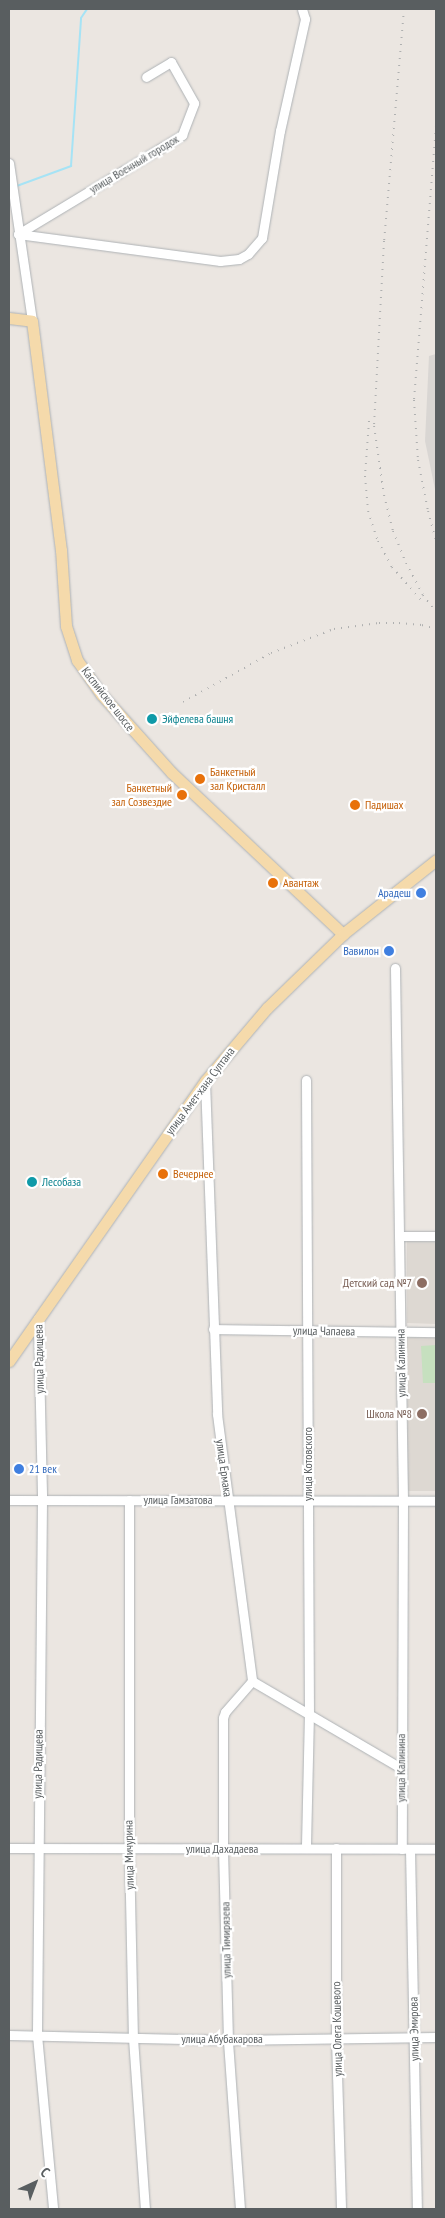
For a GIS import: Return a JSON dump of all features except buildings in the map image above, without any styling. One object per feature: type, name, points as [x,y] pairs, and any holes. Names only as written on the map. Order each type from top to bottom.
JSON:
[{"type":"main road","points":[[9,318],[32,321]]},
{"type":"main road","name":"Каспийское шоссе","points":[[32,321],[61,550],[66,626],[77,660],[101,694],[172,773],[343,934]]},
{"type":"main road","name":"улица Амет-хана Султана","points":[[9,1361],[205,1081],[267,1008],[343,934],[436,860]]},
{"type":"street","points":[[18,234],[220,261],[240,258],[248,254],[262,238],[280,131],[305,19],[302,9]]},
{"type":"street","name":"улица Военный городок","points":[[18,234],[182,135],[194,102],[171,62],[146,77]]},
{"type":"street","points":[[9,163],[32,321]]},
{"type":"street","name":"улица Калинина","points":[[395,968],[404,1501],[401,1768],[406,1849]]},
{"type":"street","name":"улица Котовского","points":[[306,1080],[309,1713],[306,1848]]},
{"type":"street","name":"улица Ермака","points":[[205,1081],[217,1414],[252,1681]]},
{"type":"street","points":[[400,1236],[436,1236]]},
{"type":"street","name":"улица Радищева","points":[[38,1318],[42,1500],[37,1848],[37,2034],[54,2209]]},
{"type":"street","name":"улица Чапаева","points":[[213,1329],[436,1332]]},
{"type":"street","name":"улица Гамзатова","points":[[9,1500],[436,1501]]},
{"type":"street","name":"улица Мичурина","points":[[129,1500],[129,1849],[133,2038],[145,2209]]},
{"type":"street","points":[[252,1681],[401,1768]]},
{"type":"street","name":"улица Тимирязева","points":[[240,2209],[228,2040],[223,1848],[223,1718],[225,1712],[252,1681]]},
{"type":"street","name":"улица Дахадаева","points":[[9,1848],[436,1848]]},
{"type":"street","name":"улица Олега Кошевого","points":[[336,1848],[336,2039],[341,2209]]},
{"type":"street","name":"улица Эмирова","points":[[406,1849],[414,2037],[417,2209]]},
{"type":"street","name":"улица Абубакарова","points":[[9,2035],[37,2034],[228,2040],[436,2037]]},
{"type":"shaded area","points":[[436,354],[436,494],[425,441],[429,356]]},
{"type":"shaded area","name":"Детский сад №7","points":[[407,1241],[436,1242],[436,1324],[407,1323]]},
{"type":"shaded area","name":"Школа №8","points":[[407,1337],[436,1338],[436,1491],[408,1491]]},
{"type":"green space","points":[[436,1345],[436,1383],[423,1383],[421,1346]]},
{"type":"waterway","points":[[14,187],[71,166],[81,18],[87,9]]},
{"type":"railway","points":[[404,9],[384,241],[374,426],[384,495],[393,531],[406,563],[423,595],[436,612]]},
{"type":"railway","points":[[436,126],[414,400],[418,460],[436,540]]},
{"type":"railway","points":[[369,421],[365,476],[368,511],[378,541],[392,567],[421,600]]},
{"type":"railway","points":[[183,702],[271,653],[334,629],[379,623],[422,625],[436,629]]},
{"type":"place","name":"Эйфелева башня","points":[[152,719]]},
{"type":"place","name":"Банкетный зал Кристалл","points":[[200,779]]},
{"type":"place","name":"Банкетный зал Созвездие","points":[[182,795]]},
{"type":"place","name":"Падишах","points":[[355,805]]},
{"type":"place","name":"Авантаж","points":[[273,883]]},
{"type":"place","name":"Арадеш","points":[[421,893]]},
{"type":"place","name":"Вавилон","points":[[389,951]]},
{"type":"place","name":"Вечернее","points":[[163,1174]]},
{"type":"place","name":"Лесобаза","points":[[32,1182]]},
{"type":"place","name":"Детский сад №7","points":[[422,1283]]},
{"type":"place","name":"Школа №8","points":[[422,1414]]},
{"type":"place","name":"21 век","points":[[19,1469]]}]
